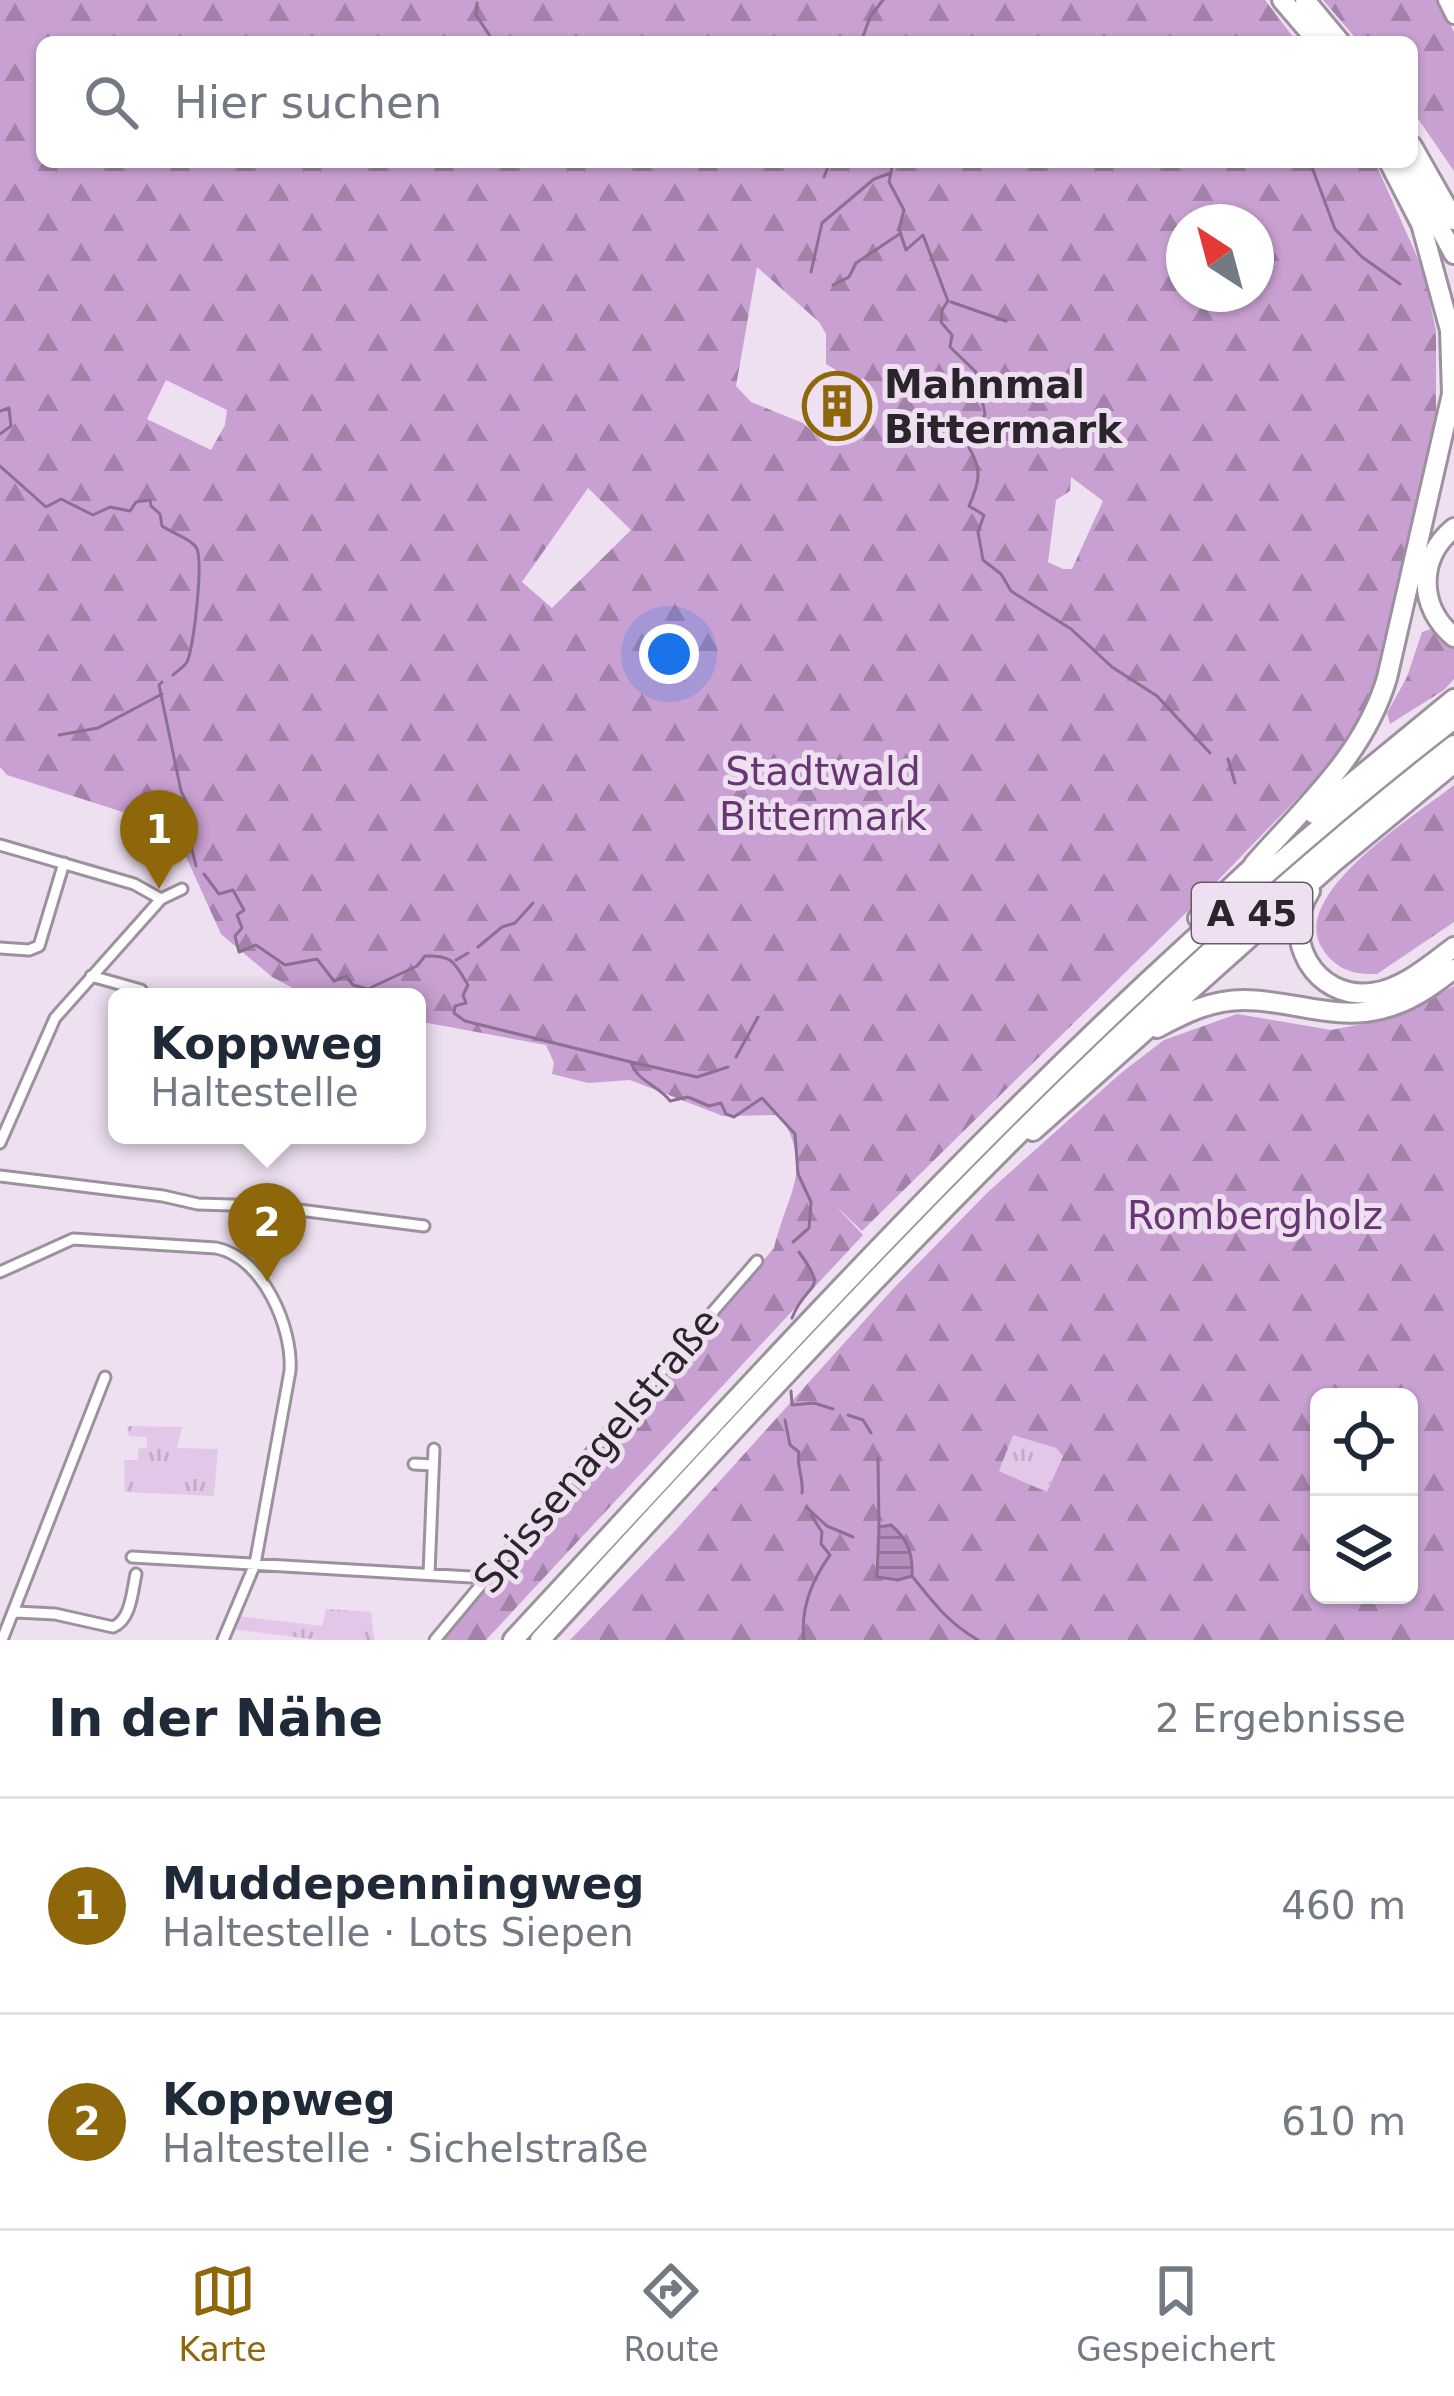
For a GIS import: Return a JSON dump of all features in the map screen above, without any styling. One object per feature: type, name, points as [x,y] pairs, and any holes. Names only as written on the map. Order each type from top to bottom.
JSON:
[{"type":"highway","points":[[1282,0],[1313,36]]},
{"type":"highway","points":[[1305,0],[1335,36]]},
{"type":"highway","points":[[1418,140],[1454,196]]},
{"type":"highway","points":[[1418,157],[1454,220]]},
{"type":"highway","points":[[1392,168],[1454,292]]},
{"type":"highway","points":[[1407,168],[1454,254]]},
{"type":"highway","points":[[1255,864],[1352,755],[1387,678],[1452,394],[1450,330],[1420,220]]},
{"type":"highway","points":[[1454,528],[1434,550],[1426,579],[1431,609],[1454,637]]},
{"type":"highway","points":[[1133,993],[1169,946],[1255,864],[1454,699]]},
{"type":"highway","name":"A 45","points":[[513,1640],[1058,1090],[1133,993],[1274,867],[1454,719]]},
{"type":"highway","name":"A 45","points":[[540,1640],[892,1232],[1289,881],[1454,745]]},
{"type":"highway","points":[[1118,1055],[1334,862],[1454,763]]},
{"type":"highway","points":[[1334,862],[1306,896],[1298,919],[1302,952],[1323,979],[1352,993],[1383,991],[1454,947]]},
{"type":"highway","points":[[1058,1090],[1169,1021],[1210,1004],[1253,1000],[1326,1013],[1370,1012],[1404,1002],[1454,969]]},
{"type":"street","points":[[1446,0],[1454,16]]},
{"type":"street","points":[[0,845],[134,884],[161,899]]},
{"type":"street","points":[[0,948],[39,946],[64,863]]},
{"type":"street","points":[[0,1143],[55,1018],[161,899],[182,889]]},
{"type":"street","points":[[91,976],[134,988]]},
{"type":"street","points":[[0,1176],[198,1204],[268,1206],[424,1226]]},
{"type":"street","points":[[0,1272],[63,1241],[83,1238],[226,1250],[277,1303],[291,1359],[255,1564],[224,1640]]},
{"type":"street","name":"Spissenagelstraße","points":[[435,1640],[757,1262]]},
{"type":"street","points":[[2,1640],[105,1377]]},
{"type":"street","points":[[429,1574],[434,1449]]},
{"type":"street","points":[[414,1464],[433,1465]]},
{"type":"street","points":[[132,1557],[488,1578]]},
{"type":"street","points":[[16,1612],[120,1625],[136,1574]]},
{"type":"green space","name":"Stadtwald Bittermark","points":[[0,0],[1265,0],[1292,36],[36,36],[36,168],[1378,168],[1423,270],[1436,331],[1436,429],[1394,618],[1371,696],[1346,748],[1196,903],[862,1231],[835,1205],[863,1235],[486,1640],[443,1640],[774,1248],[797,1166],[790,1134],[780,1115],[723,1116],[630,1080],[588,1083],[552,1074],[554,1063],[546,1045],[426,1023],[426,988],[293,988],[272,977],[221,934],[173,828],[7,775],[0,767]],"holes":[[[757,267],[819,322],[826,334],[826,364],[836,370],[836,386],[854,391],[863,378],[878,401],[873,425],[854,442],[841,446],[827,445],[803,423],[751,402],[736,386]],[[166,380],[227,410],[225,425],[211,450],[147,419]],[[1071,477],[1103,501],[1072,569],[1063,569],[1048,562],[1056,500],[1070,491]],[[588,488],[631,530],[552,608],[522,582]]]},
{"type":"green space","points":[[1323,0],[1437,0],[1454,32],[1454,171],[1418,119],[1418,36],[1354,36]]},
{"type":"green space","points":[[1431,629],[1454,643],[1454,679],[1390,724],[1387,713],[1407,677],[1422,632]]},
{"type":"green space","points":[[1454,785],[1454,922],[1377,974],[1339,966],[1322,948],[1316,927],[1323,904],[1362,857]]},
{"type":"green space","name":"Rombergholz","points":[[1454,986],[1454,1640],[570,1640],[892,1290],[988,1192],[1121,1073],[1164,1040],[1237,1014],[1331,1030],[1389,1019]],"holes":[[[1013,1435],[1056,1448],[1063,1456],[1047,1492],[999,1471]]]},
{"type":"green space","points":[[127,1426],[182,1427],[177,1448],[218,1449],[214,1496],[125,1492],[124,1460],[138,1460],[138,1449],[147,1447],[147,1437],[129,1436]]},
{"type":"green space","points":[[1012,1434],[1056,1448],[1063,1456],[1047,1492],[999,1471]]},
{"type":"green space","points":[[326,1609],[371,1612],[374,1640],[318,1640],[232,1629],[238,1616],[322,1626]]},
{"type":"shaded area","points":[[891,1525],[905,1541],[912,1561],[912,1576],[898,1580],[877,1577],[879,1527]]},
{"type":"waterway","points":[[863,36],[883,0]]},
{"type":"waterway","points":[[477,3],[476,15],[490,36]]},
{"type":"waterway","points":[[824,177],[828,168]]},
{"type":"waterway","points":[[892,168],[889,182],[904,210],[899,229],[906,250],[923,235],[948,301],[941,322],[952,335],[950,347],[976,372],[985,414],[969,448],[978,477],[969,506],[984,515],[978,532],[983,560],[1001,574],[1011,591],[1071,629],[1112,667],[1157,696],[1210,753]]},
{"type":"waterway","points":[[1312,168],[1335,229],[1362,257],[1400,284]]},
{"type":"waterway","points":[[811,272],[822,223],[874,179],[891,173]]},
{"type":"waterway","points":[[833,285],[901,233]]},
{"type":"waterway","points":[[951,302],[1006,321]]},
{"type":"waterway","points":[[0,411],[9,408],[11,426],[0,434]]},
{"type":"waterway","points":[[0,466],[46,507],[61,499],[93,515],[110,507],[130,511],[136,502],[150,500],[162,526],[196,547],[199,585],[192,640],[187,662],[173,675]]},
{"type":"waterway","points":[[162,682],[181,791],[196,822]]},
{"type":"waterway","points":[[59,735],[98,728],[162,694]]},
{"type":"waterway","points":[[1228,759],[1235,783]]},
{"type":"waterway","points":[[194,830],[190,841],[196,866]]},
{"type":"waterway","points":[[204,874],[219,894],[233,890],[244,910],[237,915],[242,928],[235,936],[239,952],[256,945],[285,965],[317,959],[334,981],[346,976],[353,985],[364,988]]},
{"type":"waterway","points":[[478,947],[502,927],[515,923],[533,903]]},
{"type":"waterway","points":[[456,960],[468,953]]},
{"type":"waterway","points":[[370,988],[417,966],[425,956],[442,957],[456,966],[468,985],[463,995],[466,1003],[455,1006],[454,1013],[465,1021],[631,1062],[670,1101],[688,1097],[709,1106],[721,1103],[726,1114],[734,1117],[762,1098],[795,1134],[798,1174],[811,1202],[809,1228],[793,1242]]},
{"type":"waterway","points":[[736,1057],[758,1017]]},
{"type":"waterway","points":[[631,1062],[697,1077],[728,1067]]},
{"type":"waterway","points":[[792,1318],[814,1281],[799,1252]]},
{"type":"waterway","points":[[791,1391],[792,1405],[814,1403],[833,1409]]},
{"type":"waterway","points":[[848,1415],[863,1420],[871,1433]]},
{"type":"waterway","points":[[785,1420],[790,1445],[799,1452],[802,1493]]},
{"type":"waterway","points":[[878,1458],[879,1527]]},
{"type":"waterway","points":[[806,1507],[827,1526],[853,1537]]},
{"type":"waterway","points":[[804,1640],[809,1595],[830,1555],[811,1515]]},
{"type":"waterway","points":[[912,1576],[950,1619],[978,1640]]},
{"type":"place","name":"Mahnmal Bittermark","points":[[837,406]]},
{"type":"place","name":"Muddepenningweg","points":[[159,889]]},
{"type":"place","name":"Koppweg","points":[[267,1282]]}]
